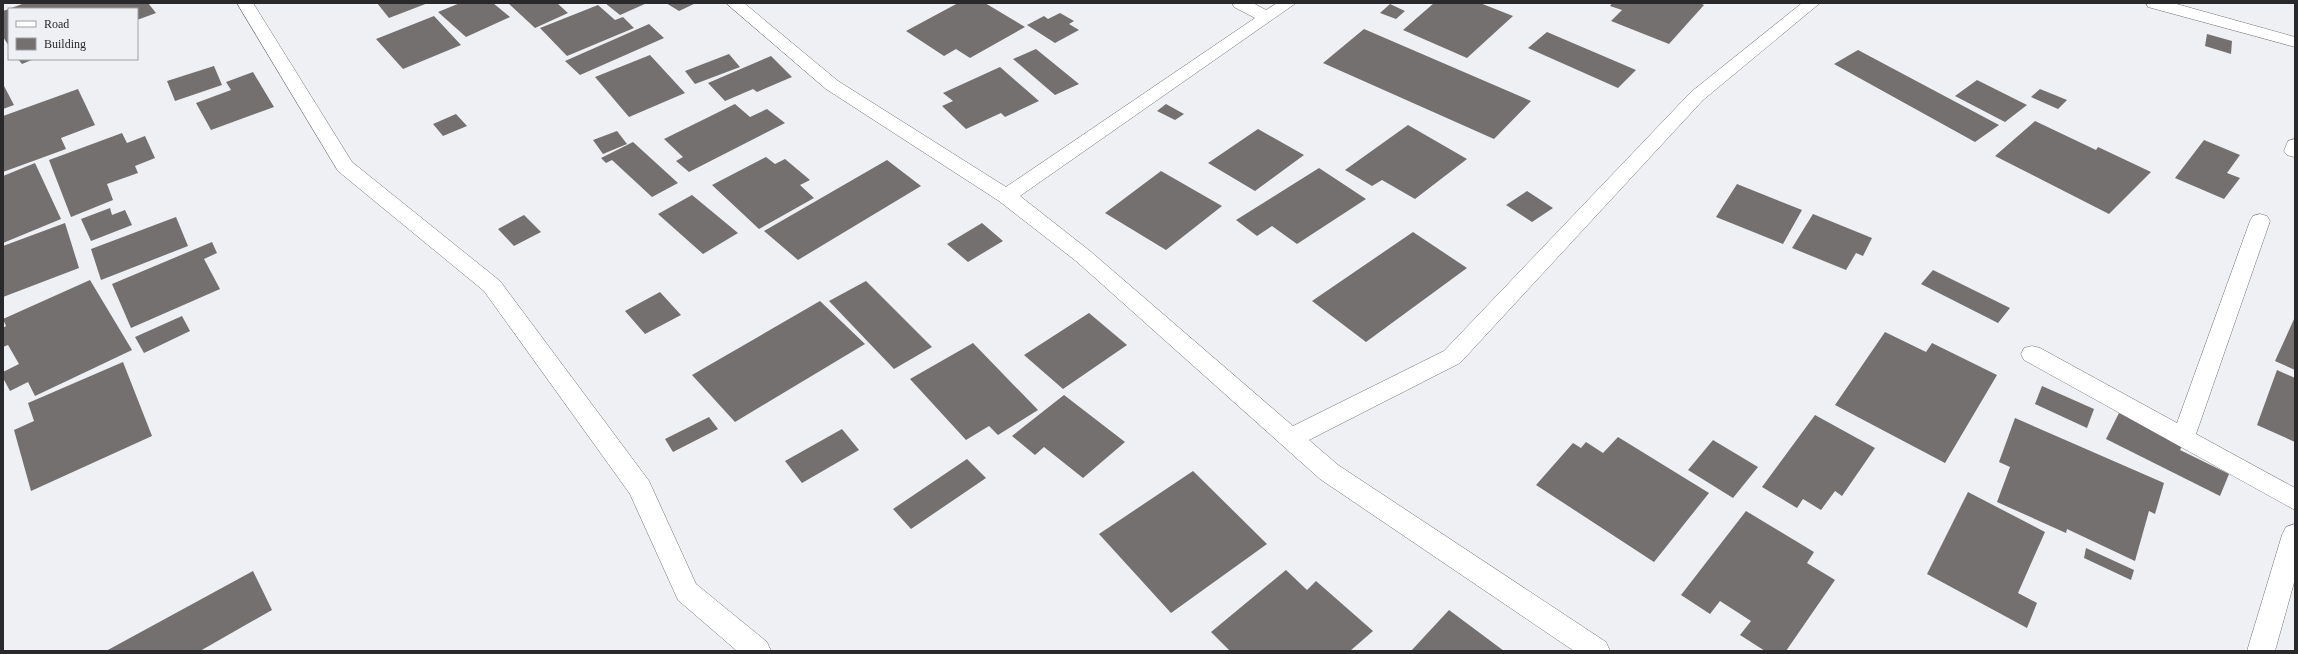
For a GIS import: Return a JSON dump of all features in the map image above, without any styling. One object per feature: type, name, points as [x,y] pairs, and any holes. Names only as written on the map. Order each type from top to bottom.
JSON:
[{"type":"street","points":[[245,3],[345,166],[492,286],[640,488],[687,592],[757,651]]},
{"type":"street","points":[[734,3],[832,85],[1006,196],[1083,256],[1329,472],[1596,651]]},
{"type":"street","points":[[1240,3],[1266,17]]},
{"type":"street","points":[[1006,196],[1288,3]]},
{"type":"street","points":[[1291,438],[1452,356],[1697,96],[1812,3]]},
{"type":"street","points":[[2154,3],[2295,42]]},
{"type":"street","points":[[2183,438],[2260,221]]},
{"type":"street","points":[[2032,354],[2295,500]]},
{"type":"street","points":[[2261,651],[2295,535]]},
{"type":"building","points":[[25,3],[148,3],[156,13],[138,20],[138,8],[11,8]]},
{"type":"building","points":[[377,3],[428,3],[389,18]]},
{"type":"building","points":[[460,3],[493,3],[510,17],[466,37],[438,12]]},
{"type":"building","points":[[508,3],[557,3],[568,13],[535,28]]},
{"type":"building","points":[[605,3],[647,3],[620,15]]},
{"type":"building","points":[[666,3],[696,3],[679,11]]},
{"type":"building","points":[[958,3],[985,3],[1025,27],[970,58],[956,49],[944,56],[906,31]]},
{"type":"building","points":[[1434,3],[1480,3],[1513,16],[1467,58],[1403,30]]},
{"type":"building","points":[[1612,3],[1700,3],[1704,5],[1669,44],[1611,21],[1622,10],[1610,6]]},
{"type":"building","points":[[1390,4],[1405,11],[1396,19],[1380,13]]},
{"type":"building","points":[[598,5],[615,20],[623,17],[634,28],[567,56],[540,28]]},
{"type":"building","points":[[8,9],[8,44],[3,37],[3,11]]},
{"type":"building","points":[[1060,13],[1074,21],[1069,24],[1079,30],[1055,43],[1027,25],[1044,16],[1048,19]]},
{"type":"building","points":[[434,16],[461,45],[403,69],[376,39]]},
{"type":"building","points":[[649,24],[664,38],[580,75],[565,61]]},
{"type":"building","points":[[1364,29],[1531,101],[1494,139],[1323,63]]},
{"type":"building","points":[[1547,32],[1636,70],[1618,88],[1528,48]]},
{"type":"building","points":[[2207,34],[2232,41],[2231,54],[2205,46]]},
{"type":"building","points":[[1036,49],[1079,84],[1055,95],[1013,59]]},
{"type":"building","points":[[1858,50],[1999,125],[1975,142],[1834,64]]},
{"type":"building","points":[[729,54],[740,67],[695,84],[685,71]]},
{"type":"building","points":[[650,55],[685,93],[629,117],[595,77]]},
{"type":"building","points":[[771,56],[792,77],[757,92],[753,89],[725,101],[708,83]]},
{"type":"building","points":[[19,60],[32,60],[22,64]]},
{"type":"building","points":[[214,66],[222,85],[175,101],[167,81]]},
{"type":"building","points":[[1000,67],[1039,101],[1005,117],[1001,113],[966,129],[942,106],[953,101],[943,93]]},
{"type":"building","points":[[253,72],[274,107],[211,130],[196,103],[231,90],[226,82]]},
{"type":"building","points":[[1977,80],[2027,105],[2005,122],[1955,96]]},
{"type":"building","points":[[3,84],[14,105],[3,109]]},
{"type":"building","points":[[78,89],[95,125],[61,138],[66,149],[3,172],[3,116]]},
{"type":"building","points":[[2040,89],[2067,100],[2058,109],[2031,97]]},
{"type":"building","points":[[735,104],[750,117],[767,109],[785,123],[689,172],[676,161],[683,157],[664,139]]},
{"type":"building","points":[[1166,104],[1184,114],[1175,120],[1157,111]]},
{"type":"building","points":[[456,114],[467,126],[443,136],[433,124]]},
{"type":"building","points":[[2035,121],[2096,150],[2098,147],[2151,172],[2109,214],[1995,156]]},
{"type":"building","points":[[1408,125],[1467,159],[1415,199],[1382,180],[1372,186],[1345,170]]},
{"type":"building","points":[[1258,129],[1304,155],[1255,191],[1208,163]]},
{"type":"building","points":[[617,131],[627,144],[603,154],[593,140]]},
{"type":"building","points":[[122,133],[127,143],[145,136],[155,158],[135,166],[138,173],[107,184],[113,200],[71,217],[49,160]]},
{"type":"building","points":[[2204,140],[2240,155],[2227,173],[2240,178],[2224,199],[2175,178]]},
{"type":"building","points":[[633,142],[678,183],[652,197],[612,160],[606,163],[601,158]]},
{"type":"building","points":[[766,157],[775,164],[785,159],[810,180],[800,185],[814,198],[759,229],[712,185]]},
{"type":"building","points":[[887,160],[921,186],[798,260],[764,231]]},
{"type":"building","points":[[35,163],[61,219],[3,243],[3,176]]},
{"type":"building","points":[[1319,168],[1366,199],[1297,244],[1272,226],[1257,236],[1236,220]]},
{"type":"building","points":[[1161,171],[1222,206],[1166,250],[1105,213]]},
{"type":"building","points":[[1737,184],[1802,210],[1783,244],[1716,217]]},
{"type":"building","points":[[1527,191],[1553,208],[1532,222],[1506,205]]},
{"type":"building","points":[[692,195],[738,233],[703,254],[658,214]]},
{"type":"building","points":[[110,208],[112,215],[125,210],[132,225],[91,241],[81,219]]},
{"type":"building","points":[[1813,214],[1872,238],[1863,256],[1856,253],[1846,270],[1792,248]]},
{"type":"building","points":[[524,215],[541,232],[514,246],[498,229]]},
{"type":"building","points":[[176,217],[188,246],[101,280],[91,249]]},
{"type":"building","points":[[65,223],[79,268],[3,297],[3,246]]},
{"type":"building","points":[[982,223],[1003,241],[968,262],[947,244]]},
{"type":"building","points":[[1413,232],[1467,268],[1366,342],[1312,301]]},
{"type":"building","points":[[212,242],[217,253],[204,259],[220,289],[131,328],[112,284]]},
{"type":"building","points":[[1933,270],[2010,308],[1998,323],[1921,284]]},
{"type":"building","points":[[90,280],[132,350],[35,396],[28,382],[10,391],[3,378],[3,372],[19,364],[8,345],[3,347],[3,328],[6,326],[3,319]]},
{"type":"building","points":[[866,281],[932,347],[894,369],[829,301]]},
{"type":"building","points":[[660,292],[681,315],[645,334],[625,311]]},
{"type":"building","points":[[820,301],[865,344],[735,422],[692,375]]},
{"type":"building","points":[[1089,313],[1127,345],[1063,389],[1024,355]]},
{"type":"building","points":[[182,316],[190,331],[144,353],[135,337]]},
{"type":"building","points":[[2295,317],[2295,370],[2275,361]]},
{"type":"building","points":[[1885,332],[1926,352],[1932,343],[1997,375],[1945,463],[1835,405]]},
{"type":"building","points":[[973,343],[1038,410],[998,435],[989,426],[966,440],[910,379]]},
{"type":"building","points":[[123,362],[152,436],[31,491],[14,430],[34,421],[28,403]]},
{"type":"building","points":[[2277,370],[2295,378],[2295,442],[2257,425]]},
{"type":"building","points":[[2042,386],[2094,409],[2087,428],[2035,404]]},
{"type":"building","points":[[1064,395],[1125,442],[1083,478],[1044,447],[1035,455],[1012,436]]},
{"type":"building","points":[[2119,413],[2183,444],[2180,450],[2229,474],[2220,496],[2106,439]]},
{"type":"building","points":[[1815,415],[1875,448],[1842,496],[1835,491],[1821,510],[1803,499],[1797,508],[1762,487]]},
{"type":"building","points":[[709,417],[718,429],[673,452],[665,439]]},
{"type":"building","points":[[2015,418],[2164,483],[2155,514],[2149,511],[2135,561],[2067,529],[2066,533],[1997,502],[2010,467],[1999,462]]},
{"type":"building","points":[[842,429],[859,450],[802,483],[785,461]]},
{"type":"building","points":[[1618,437],[1709,493],[1654,562],[1536,485],[1573,443],[1581,448],[1586,442],[1603,453]]},
{"type":"building","points":[[1713,440],[1758,467],[1733,498],[1688,470]]},
{"type":"building","points":[[967,459],[986,478],[911,529],[893,509]]},
{"type":"building","points":[[1193,471],[1267,544],[1171,613],[1099,534]]},
{"type":"building","points":[[1968,492],[2045,532],[2018,593],[2037,603],[2027,628],[1927,574]]},
{"type":"building","points":[[1746,511],[1814,552],[1807,563],[1835,580],[1786,651],[1765,651],[1740,635],[1751,621],[1720,601],[1710,614],[1681,595]]},
{"type":"building","points":[[2086,548],[2134,570],[2131,580],[2084,558]]},
{"type":"building","points":[[1286,570],[1307,590],[1316,581],[1373,631],[1350,651],[1230,651],[1211,632]]},
{"type":"building","points":[[253,571],[272,610],[200,651],[106,651]]},
{"type":"building","points":[[1449,610],[1504,651],[1411,651]]}]
